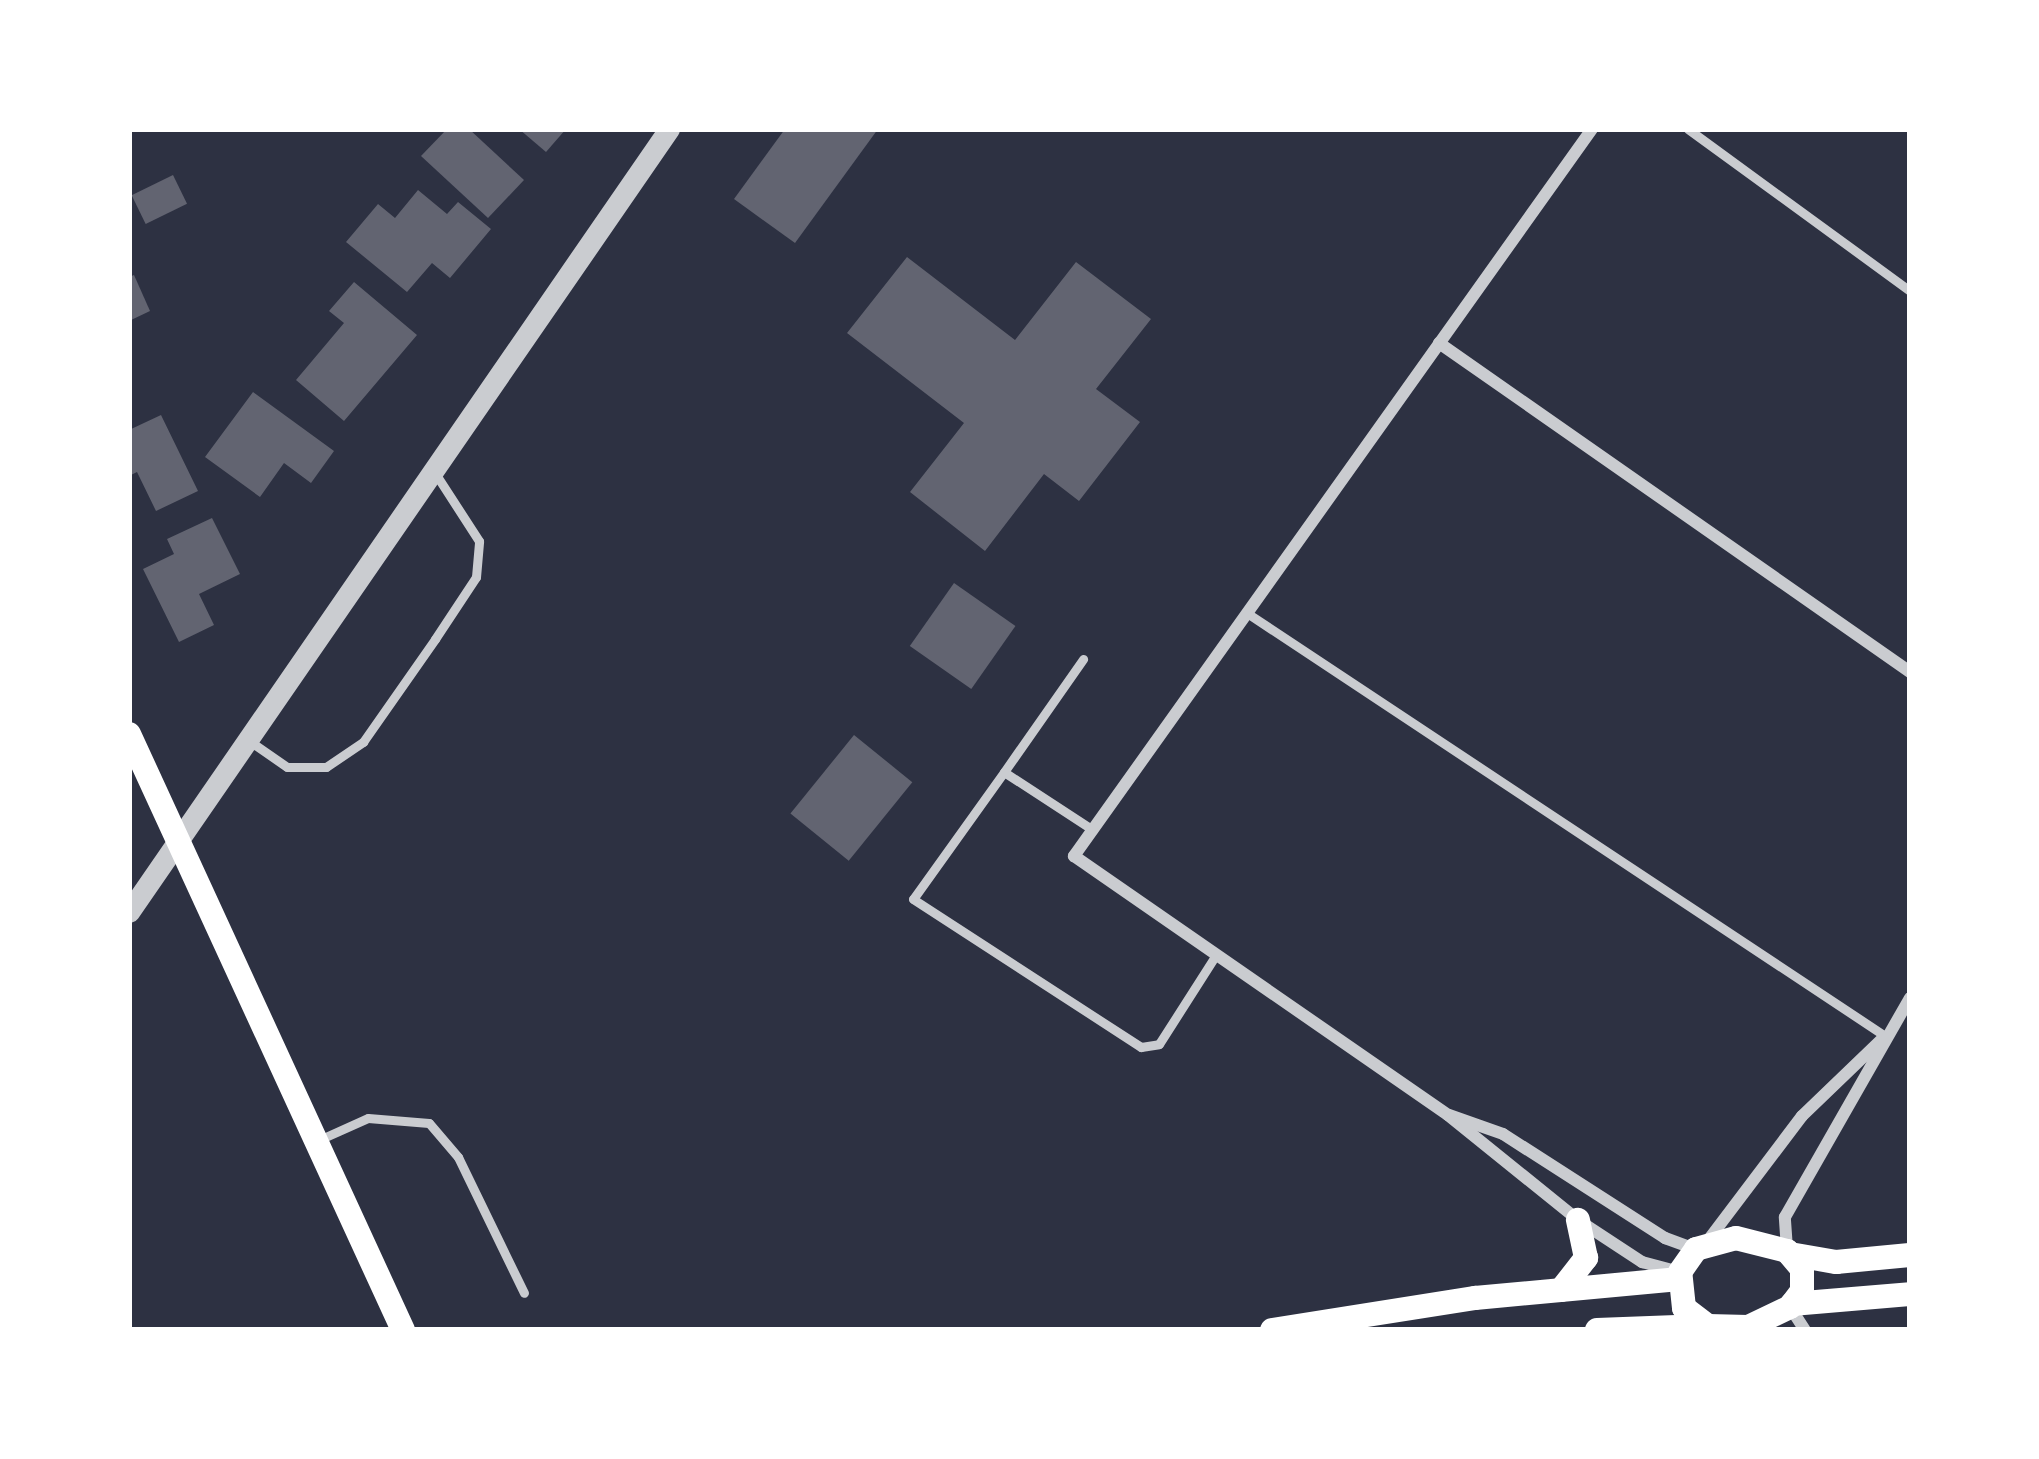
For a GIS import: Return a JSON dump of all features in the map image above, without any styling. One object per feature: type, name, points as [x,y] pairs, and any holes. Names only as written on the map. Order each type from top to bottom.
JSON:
[{"type":"main road","points":[[129,734],[403,1330]]},
{"type":"main road","points":[[1561,1290],[1586,1258],[1578,1220]]},
{"type":"main road","points":[[1272,1330],[1334,1325],[1448,1301],[1679,1275],[1701,1247],[1756,1239],[1836,1262],[1910,1255]]},
{"type":"main road","points":[[1789,1252],[1803,1280],[1791,1305]]},
{"type":"main road","points":[[1679,1275],[1684,1308],[1722,1329]]},
{"type":"main road","points":[[1597,1330],[1748,1327],[1791,1305],[1910,1294]]},
{"type":"main road","points":[[1334,1325],[1373,1330]]},
{"type":"street","points":[[129,912],[244,737],[668,129]]},
{"type":"street","points":[[1592,129],[1074,856],[1448,1115],[1578,1220],[1642,1262],[1679,1275]]},
{"type":"street","points":[[1439,343],[1910,672]]},
{"type":"street","points":[[1789,1252],[1785,1216],[1858,1099],[1885,1036],[1910,998]]},
{"type":"street","points":[[1448,1115],[1503,1133],[1665,1238],[1701,1247],[1802,1116],[1885,1036]]},
{"type":"street","points":[[1791,1305],[1805,1330]]},
{"type":"lane","points":[[1688,129],[1910,291]]},
{"type":"lane","points":[[244,737],[287,767],[326,767],[375,725],[476,577],[478,541],[432,468]]},
{"type":"lane","points":[[1247,613],[1885,1036]]},
{"type":"lane","points":[[1083,659],[916,892],[916,906],[1141,1047],[1159,1045],[1216,955]]},
{"type":"lane","points":[[1004,772],[1093,830]]},
{"type":"lane","points":[[316,1141],[368,1118],[429,1123],[458,1157],[524,1294]]},
{"type":"building","points":[[447,129],[469,129],[524,180],[488,218],[421,156]]},
{"type":"building","points":[[519,129],[566,129],[546,152]]},
{"type":"building","points":[[785,129],[878,129],[795,243],[734,199]]},
{"type":"building","points":[[173,175],[187,204],[146,224],[132,195]]},
{"type":"building","points":[[418,190],[447,214],[458,202],[491,229],[450,278],[432,263],[407,292],[346,242],[378,204],[395,218]]},
{"type":"building","points":[[907,257],[1015,340],[1076,262],[1151,319],[1096,389],[1140,422],[1079,501],[1044,474],[985,551],[910,492],[964,423],[847,333]]},
{"type":"building","points":[[134,275],[150,311],[129,321],[129,277]]},
{"type":"building","points":[[354,282],[417,335],[344,421],[296,380],[344,323],[329,311]]},
{"type":"building","points":[[253,392],[334,451],[311,483],[284,463],[260,497],[205,457]]},
{"type":"building","points":[[161,415],[198,491],[156,511],[137,472],[129,476],[129,430]]},
{"type":"building","points":[[212,518],[240,574],[199,594],[214,625],[179,642],[143,569],[174,554],[167,539]]},
{"type":"building","points":[[954,583],[1015,626],[971,689],[910,646]]},
{"type":"building","points":[[854,735],[912,782],[849,861],[790,813]]}]
